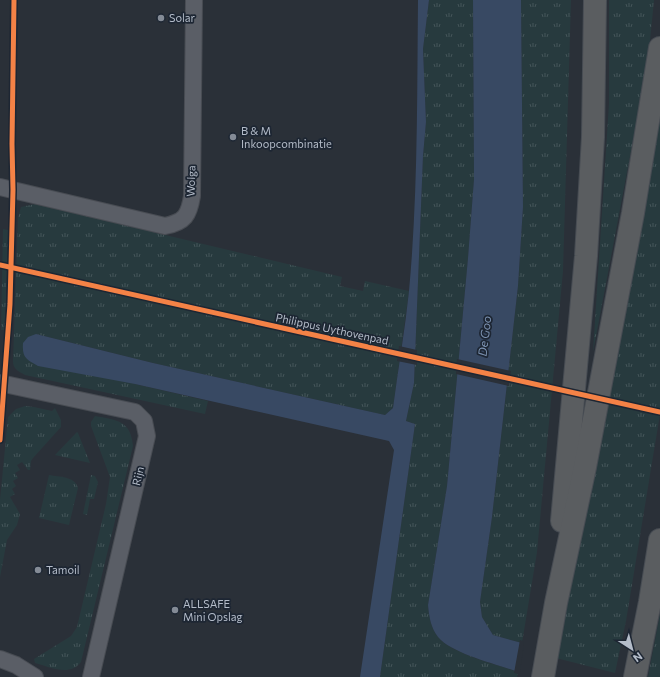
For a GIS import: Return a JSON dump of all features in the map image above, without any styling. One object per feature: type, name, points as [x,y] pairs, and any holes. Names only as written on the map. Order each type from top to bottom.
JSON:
[{"type":"highway","points":[[556,603],[566,464],[586,256],[592,137],[595,0]]},
{"type":"highway","points":[[543,677],[556,603],[596,412],[633,213],[660,48]]},
{"type":"highway","points":[[635,677],[650,602],[660,540]]},
{"type":"street","name":"Wolga","points":[[0,187],[165,226],[180,222],[190,209],[192,196],[194,0]]},
{"type":"street","name":"Rijn","points":[[0,383],[135,412],[144,421],[147,436],[91,677]]},
{"type":"street","points":[[0,659],[16,665],[35,677]]},
{"type":"green space","points":[[429,0],[473,0],[474,179],[447,486],[428,609],[434,630],[438,637],[445,643],[453,649],[518,672],[517,677],[380,677],[415,424],[406,421],[414,383],[423,156],[426,122],[423,49]]},
{"type":"green space","points":[[521,0],[571,0],[563,271],[537,552],[522,643],[493,635],[482,617],[480,602],[492,517],[518,286],[523,207]]},
{"type":"green space","points":[[609,0],[654,0],[648,61],[593,352],[609,104]]},
{"type":"green space","points":[[660,84],[660,414],[626,621],[615,673],[556,658]]},
{"type":"green space","points":[[35,204],[342,277],[340,286],[363,291],[365,281],[409,291],[393,408],[385,415],[153,363],[36,334],[135,384],[208,401],[205,414],[22,374],[13,364],[18,218],[21,207]]},
{"type":"green space","points":[[3,229],[8,230],[5,330],[1,330]]},
{"type":"green space","points":[[25,406],[52,411],[55,408],[61,420],[61,427],[33,458],[31,461],[30,470],[28,470],[22,462],[17,465],[20,470],[15,473],[18,478],[13,481],[16,486],[12,489],[15,494],[10,497],[20,514],[17,525],[7,540],[0,577],[0,500],[8,417],[16,409]]},
{"type":"green space","points":[[95,416],[116,420],[126,426],[132,437],[133,446],[81,662],[76,667],[71,669],[60,670],[35,663],[34,659],[71,636],[77,627],[106,504],[110,477],[91,426],[91,422]]},
{"type":"green space","points":[[77,432],[78,433],[90,463],[55,455]]},
{"type":"green space","points":[[49,475],[70,479],[74,481],[78,488],[69,525],[39,518]]},
{"type":"green space","points":[[91,475],[95,476],[98,482],[94,499],[90,499],[87,515],[83,514]]},
{"type":"green space","points":[[660,614],[660,677],[648,677]]},
{"type":"water","points":[[418,0],[429,0],[423,49],[426,122],[423,156],[414,383],[406,421],[415,424],[380,677],[360,677],[394,450],[389,441],[135,384],[38,366],[30,362],[24,355],[23,343],[28,337],[36,334],[153,363],[385,415],[393,408],[409,291],[412,255],[416,146]]},
{"type":"water","name":"De Goo","points":[[473,0],[521,0],[523,207],[518,286],[492,517],[480,602],[482,617],[493,635],[522,643],[518,672],[453,649],[438,637],[434,630],[428,605],[447,486],[474,179]]},
{"type":"pier","points":[[399,346],[417,350],[417,365],[397,361]]},
{"type":"pier","points":[[457,359],[511,371],[509,386],[456,374]]},
{"type":"pier","points":[[520,640],[524,643],[520,672],[518,674],[514,673]]},
{"type":"cycle path","points":[[0,440],[10,304],[13,190],[12,144],[14,0]]},
{"type":"cycle path","name":"Philippus Uythovenpad","points":[[0,265],[660,412]]},
{"type":"place","name":"Solar","points":[[161,18]]},
{"type":"place","name":"B & M Inkoopcombinatie","points":[[233,137]]},
{"type":"place","name":"Tamoil","points":[[38,570]]},
{"type":"place","name":"ALLSAFE Mini Opslag","points":[[175,610]]}]
